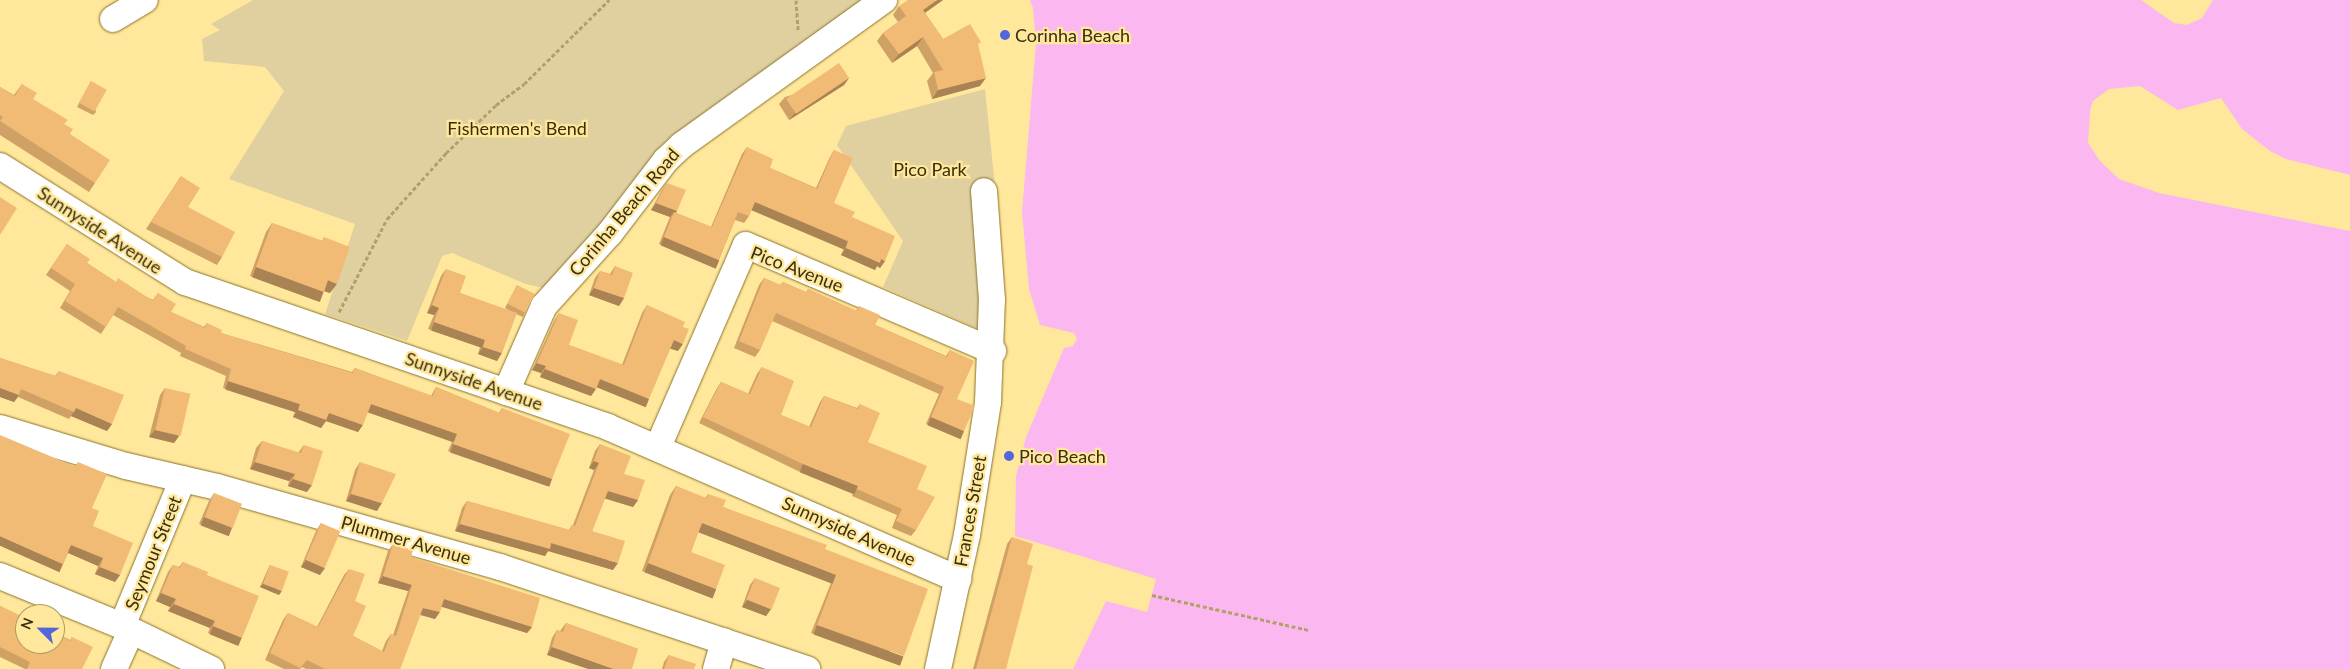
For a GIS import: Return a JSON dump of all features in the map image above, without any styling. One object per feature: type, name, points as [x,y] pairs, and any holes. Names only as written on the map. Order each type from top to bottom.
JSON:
[{"type":"street","points":[[113,19],[145,0]]},
{"type":"street","name":"Corinha Beach Road","points":[[506,392],[544,306],[610,233],[666,160],[884,0]]},
{"type":"street","name":"Sunnyside Avenue","points":[[0,166],[174,276],[658,447],[958,579]]},
{"type":"street","name":"Frances Street","points":[[938,669],[958,579],[987,417],[993,351],[992,300],[984,191]]},
{"type":"street","name":"Pico Avenue","points":[[658,447],[746,245],[993,351]]},
{"type":"street","name":"Plummer Avenue","points":[[0,428],[126,466],[183,479],[500,567],[807,669]]},
{"type":"street","name":"Seymour Street","points":[[114,669],[183,479]]},
{"type":"street","points":[[0,576],[127,629],[211,669]]},
{"type":"street","points":[[716,669],[724,642]]},
{"type":"path","points":[[331,333],[348,290],[387,219],[446,153],[496,105],[524,84],[609,0]]},
{"type":"path","points":[[796,0],[800,60]]},
{"type":"path","points":[[1152,595],[1308,630]]},
{"type":"green space","name":"Fishermen's Bend","points":[[253,0],[874,0],[761,79],[547,289],[526,284],[452,253],[442,256],[407,341],[325,314],[355,224],[229,179],[284,91],[265,67],[204,61],[202,39],[220,30],[211,24]]},
{"type":"green space","name":"Pico Park","points":[[985,89],[1004,274],[1004,340],[883,287],[903,241],[837,145],[846,126]]},
{"type":"shaded area","points":[[1030,0],[2141,0],[2174,23],[2187,25],[2202,18],[2213,0],[2350,0],[2350,175],[2286,159],[2270,151],[2242,129],[2221,98],[2178,110],[2140,86],[2109,89],[2093,101],[2090,111],[2088,143],[2100,161],[2119,179],[2159,193],[2350,231],[2350,669],[1073,669],[1106,601],[1147,612],[1156,579],[1015,536],[1016,476],[1026,437],[1064,348],[1073,346],[1077,339],[1074,333],[1040,325],[1029,289],[1022,212],[1036,43],[1033,8]]},
{"type":"building","points":[[908,0],[937,0],[923,10],[943,39],[970,24],[981,42],[978,44],[986,78],[938,90],[934,72],[943,70],[923,37],[899,54],[883,33],[906,16],[899,6]]},
{"type":"building","points":[[839,63],[849,78],[796,114],[786,99]]},
{"type":"building","points":[[91,81],[107,90],[95,112],[79,103]]},
{"type":"building","points":[[22,84],[37,93],[33,99],[68,120],[64,124],[73,129],[70,134],[110,160],[95,183],[0,121],[3,117],[0,115],[0,87],[15,96]]},
{"type":"building","points":[[747,147],[773,159],[770,168],[817,189],[834,150],[853,158],[834,203],[855,212],[852,217],[895,236],[885,261],[881,259],[880,263],[846,248],[848,241],[755,202],[749,216],[738,212],[719,260],[664,237],[674,212],[712,227]]},
{"type":"building","points":[[181,176],[200,188],[188,207],[235,232],[222,257],[151,222]]},
{"type":"building","points":[[667,183],[686,190],[677,211],[656,203]]},
{"type":"building","points":[[0,197],[17,208],[0,235]]},
{"type":"building","points":[[272,223],[323,241],[324,237],[350,247],[337,284],[328,280],[324,292],[256,267]]},
{"type":"building","points":[[67,244],[90,259],[87,263],[116,282],[118,278],[153,301],[158,293],[176,304],[171,312],[205,328],[207,323],[222,330],[221,333],[353,373],[355,368],[433,396],[436,387],[500,413],[502,408],[570,434],[552,479],[453,444],[457,434],[371,404],[363,425],[329,413],[326,420],[298,410],[300,404],[228,381],[231,369],[185,349],[186,346],[118,307],[106,327],[65,301],[75,284],[51,268]]},
{"type":"building","points":[[615,266],[633,273],[624,298],[594,288],[600,271],[612,275]]},
{"type":"building","points":[[446,269],[466,276],[460,293],[517,313],[502,353],[483,347],[485,340],[434,322],[439,308],[432,305]]},
{"type":"building","points":[[764,278],[781,285],[783,282],[806,292],[808,289],[857,311],[859,306],[880,315],[875,325],[947,357],[950,350],[974,361],[957,399],[975,406],[964,431],[931,417],[944,387],[776,313],[760,350],[739,341]]},
{"type":"building","points":[[517,285],[535,294],[525,313],[507,304]]},
{"type":"building","points":[[647,305],[685,322],[683,327],[689,329],[683,344],[674,340],[649,399],[600,379],[596,389],[545,369],[546,366],[537,363],[559,313],[578,320],[569,345],[624,365]]},
{"type":"building","points":[[0,358],[56,376],[59,371],[124,395],[112,424],[76,408],[74,412],[21,389],[19,395],[0,388]]},
{"type":"building","points":[[762,367],[794,381],[781,415],[811,427],[824,396],[858,409],[860,404],[880,413],[868,442],[927,466],[917,489],[935,497],[916,530],[896,521],[902,509],[857,489],[858,486],[803,464],[703,417],[721,382],[750,394]]},
{"type":"building","points":[[165,388],[190,394],[181,436],[155,430]]},
{"type":"building","points":[[0,435],[76,467],[78,462],[107,474],[92,508],[99,511],[93,526],[133,543],[120,575],[100,567],[103,558],[71,545],[63,564],[0,536]]},
{"type":"building","points":[[262,441],[301,453],[304,445],[323,451],[312,485],[293,479],[295,474],[255,462]]},
{"type":"building","points":[[600,444],[631,456],[624,474],[645,480],[638,500],[608,491],[592,531],[625,541],[618,563],[551,543],[550,549],[460,524],[467,501],[570,530],[572,525],[575,526],[599,463],[594,461]]},
{"type":"building","points":[[360,462],[396,474],[382,503],[351,494]]},
{"type":"building","points":[[676,486],[706,498],[708,494],[726,500],[723,507],[827,545],[825,549],[928,589],[904,656],[817,625],[836,575],[702,523],[691,552],[725,565],[716,589],[648,563]]},
{"type":"building","points":[[214,493],[242,504],[233,528],[205,517]]},
{"type":"building","points":[[321,523],[340,531],[325,568],[305,560]]},
{"type":"building","points":[[1012,537],[1033,544],[1027,564],[1033,566],[1006,669],[976,669]]},
{"type":"building","points":[[393,544],[413,550],[411,557],[540,598],[532,627],[444,599],[440,612],[423,608],[400,669],[325,669],[307,660],[300,668],[270,653],[288,613],[318,627],[349,569],[365,574],[355,601],[366,606],[353,636],[384,652],[391,634],[396,636],[412,585],[383,576]]},
{"type":"building","points":[[183,562],[208,572],[207,575],[259,596],[242,638],[213,626],[215,621],[174,604],[176,599],[161,593],[173,565],[180,568]]},
{"type":"building","points":[[270,565],[289,572],[282,591],[263,584]]},
{"type":"building","points":[[755,578],[780,588],[771,609],[746,599]]},
{"type":"building","points":[[0,606],[15,613],[15,654],[65,654],[65,638],[70,641],[72,637],[93,647],[82,669],[27,669],[30,662],[0,647]]},
{"type":"building","points":[[566,623],[638,649],[632,669],[614,669],[552,647],[557,630],[563,632]]},
{"type":"building","points":[[669,655],[696,664],[694,669],[664,669]]},
{"type":"place","name":"Corinha Beach","points":[[1005,35]]},
{"type":"place","name":"Pico Beach","points":[[1009,456]]}]
